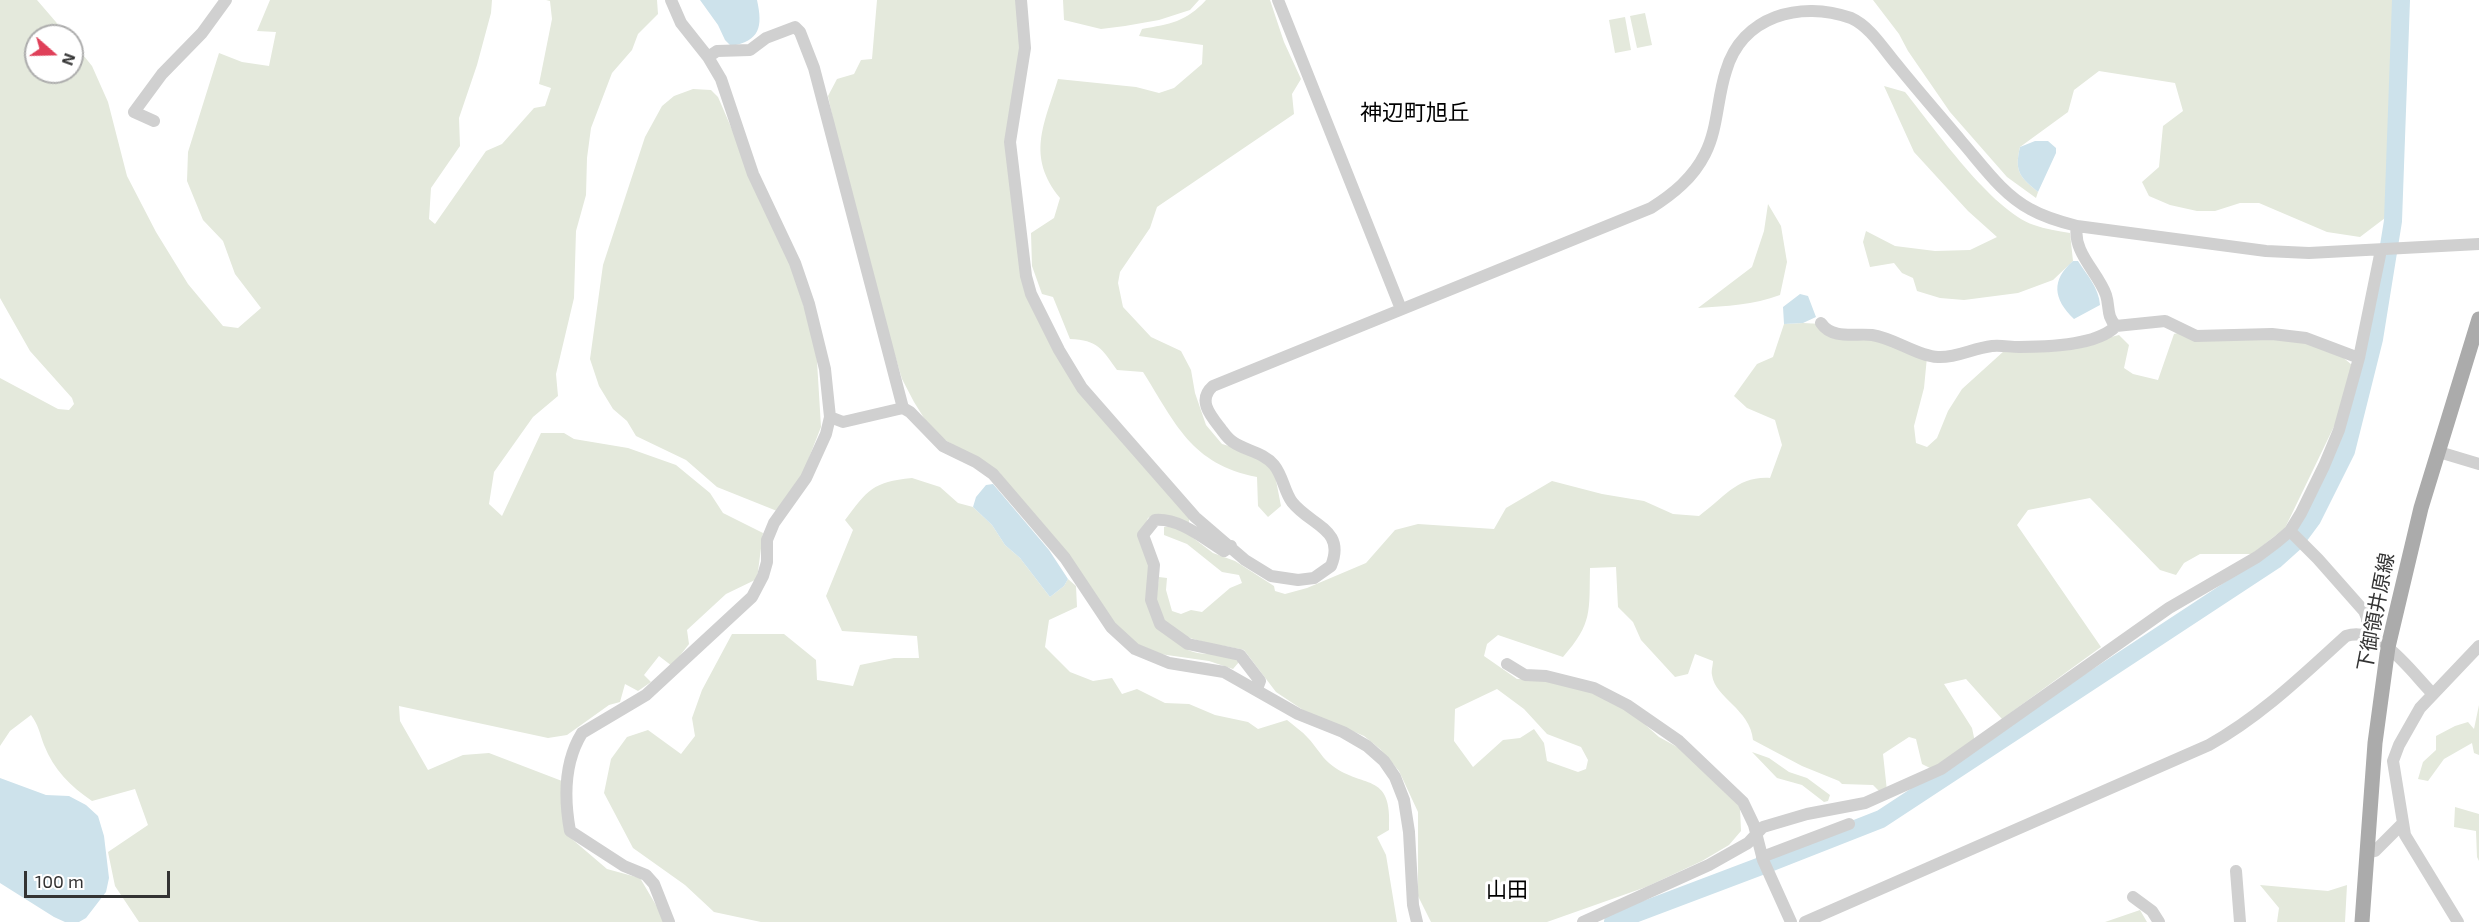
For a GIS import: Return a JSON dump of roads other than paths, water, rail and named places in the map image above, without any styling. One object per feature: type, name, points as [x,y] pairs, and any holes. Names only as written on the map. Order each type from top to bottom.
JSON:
[{"type":"main road","name":"下御領井原線","points":[[2362,922],[2375,743],[2388,647],[2421,508],[2479,319]]},
{"type":"street","points":[[154,121],[134,112],[162,74],[202,33],[226,0]]},
{"type":"street","points":[[669,922],[654,884],[646,875],[624,866],[570,831],[566,809],[567,777],[576,743],[582,733],[646,695],[752,597],[764,576],[767,562],[767,540],[774,523],[806,478],[826,434],[830,417],[820,344],[795,263],[753,174],[721,79],[708,57],[681,23],[671,0]]},
{"type":"street","points":[[1020,0],[1025,48],[1011,142],[1030,294],[1082,388],[1195,517],[1245,560],[1271,576],[1298,580],[1314,578],[1331,566],[1336,545],[1333,537],[1302,513],[1290,499],[1274,465],[1250,449],[1233,442],[1211,417],[1204,404],[1207,391],[1213,386],[1651,208],[1665,199],[1682,186],[1706,153],[1714,127],[1725,71],[1733,52],[1746,35],[1783,12],[1826,11],[1861,24],[1997,183],[2030,209],[2059,221],[2077,226],[2309,254],[2479,244]]},
{"type":"street","points":[[1278,0],[1401,309]]},
{"type":"street","points":[[708,57],[717,51],[750,50],[766,38],[795,27],[800,32],[814,68],[903,408],[943,446],[976,462],[993,474],[1065,558],[1111,627],[1134,650],[1169,663],[1224,672],[1298,714],[1343,732],[1367,746],[1384,761],[1395,777],[1404,800],[1409,832],[1413,905],[1417,922]]},
{"type":"street","points":[[2077,226],[2079,246],[2106,295],[2106,308],[2116,326]]},
{"type":"street","points":[[1583,922],[1709,865],[1748,843],[1763,827],[1807,814],[1865,803],[1941,769],[2169,608],[2295,535],[2339,430],[2359,358],[2384,250]]},
{"type":"street","points":[[1821,323],[1825,328],[1845,335],[1865,334],[1885,338],[1934,357],[1963,354],[1992,346],[2022,347],[2074,343],[2098,337],[2116,326],[2165,321],[2196,336],[2272,334],[2307,338],[2359,358]]},
{"type":"street","points":[[830,417],[843,422],[903,408]]},
{"type":"street","points":[[2439,452],[2479,464]]},
{"type":"street","points":[[1230,546],[1224,550],[1177,523],[1165,519],[1155,520],[1143,535],[1154,565],[1151,600],[1154,614],[1160,624],[1188,644],[1240,655],[1260,681],[1257,689]]},
{"type":"street","points":[[2295,535],[2364,611],[2367,618],[2367,634]]},
{"type":"street","points":[[1805,922],[2209,745],[2233,732],[2267,706],[2346,636],[2355,633],[2367,634],[2379,639],[2433,694]]},
{"type":"street","points":[[2458,922],[2409,843],[2402,824],[2394,756],[2421,708],[2479,646]]},
{"type":"street","points":[[1507,664],[1525,675],[1546,676],[1593,688],[1627,705],[1679,741],[1737,795],[1748,811],[1764,861],[1791,922]]},
{"type":"street","points":[[1764,861],[1849,824]]},
{"type":"street","points":[[2366,853],[2375,851],[2402,824]]},
{"type":"street","points":[[2236,871],[2240,922]]},
{"type":"street","points":[[2133,897],[2152,911],[2159,922]]},
{"type":"water","points":[[700,0],[757,0],[760,18],[754,36],[741,44],[731,46]]},
{"type":"water","points":[[2035,141],[2048,141],[2056,148],[2056,153],[2038,192],[2023,178],[2018,168],[2020,147]]},
{"type":"water","points":[[2073,261],[2078,261],[2092,282],[2100,305],[2074,319],[2062,304],[2057,290],[2061,275]]},
{"type":"water","points":[[1800,294],[1808,296],[1816,317],[1803,323],[1784,324],[1783,307]]},
{"type":"water","points":[[993,484],[1049,550],[1068,579],[1064,586],[1050,597],[1020,558],[1005,545],[992,525],[973,507],[976,497],[986,485]]},
{"type":"water","points":[[0,778],[46,795],[69,796],[86,805],[98,816],[104,836],[109,878],[106,892],[86,918],[79,922],[65,922],[0,883]]},
{"type":"waterway","points":[[1769,863],[1881,819],[2275,560],[2295,542],[2312,519],[2346,451],[2374,339],[2393,221],[2401,0]]},
{"type":"waterway","points":[[1613,922],[1761,866]]},
{"type":"district","name":"神辺町旭丘","points":[[1415,113]]},
{"type":"district","name":"山田","points":[[1507,890]]}]
